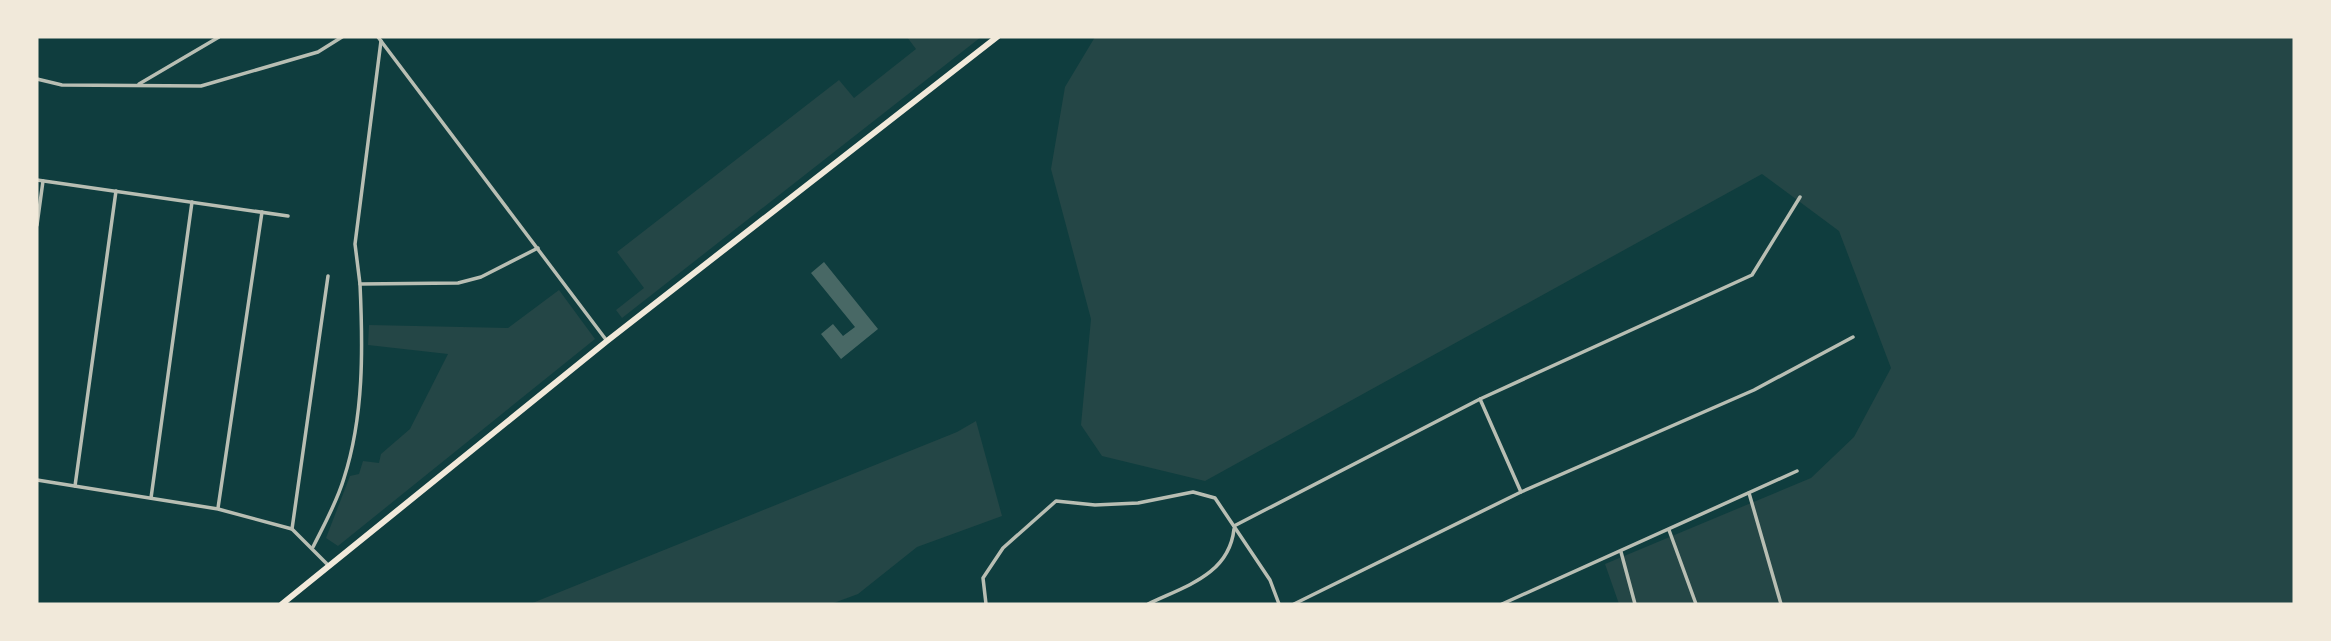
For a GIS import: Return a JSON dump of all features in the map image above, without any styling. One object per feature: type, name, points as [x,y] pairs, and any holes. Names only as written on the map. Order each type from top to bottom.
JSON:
[{"type":"main road","points":[[282,604],[607,341],[997,37]]},
{"type":"street","points":[[137,85],[219,37]]},
{"type":"street","points":[[37,79],[62,85],[201,86],[318,52],[342,37]]},
{"type":"street","points":[[379,39],[607,341]]},
{"type":"street","points":[[313,547],[343,481],[352,444],[363,352],[355,244],[379,39]]},
{"type":"street","points":[[37,180],[288,216]]},
{"type":"street","points":[[37,225],[43,181]]},
{"type":"street","points":[[75,486],[116,191]]},
{"type":"street","points":[[1234,526],[1480,399],[1752,275],[1800,197]]},
{"type":"street","points":[[151,498],[192,202]]},
{"type":"street","points":[[218,509],[262,212]]},
{"type":"street","points":[[360,284],[458,283],[481,277],[538,248]]},
{"type":"street","points":[[292,529],[328,276]]},
{"type":"street","points":[[1294,604],[1521,492],[1754,390],[1853,338]]},
{"type":"street","points":[[1480,399],[1521,492]]},
{"type":"street","points":[[1502,604],[1797,471]]},
{"type":"street","points":[[37,480],[218,509],[292,529],[313,547],[330,567]]},
{"type":"street","points":[[986,604],[983,578],[1003,548],[1056,502],[1095,505],[1138,503],[1193,492],[1216,498],[1270,580],[1279,604]]},
{"type":"street","points":[[1749,493],[1781,604]]},
{"type":"street","points":[[1148,604],[1208,575],[1232,549],[1234,526]]},
{"type":"street","points":[[1669,530],[1696,604]]},
{"type":"street","points":[[1621,552],[1635,604]]},
{"type":"shaded area","points":[[907,37],[981,37],[622,318],[616,310],[644,288],[617,252],[839,80],[854,98],[916,49]]},
{"type":"shaded area","points":[[1095,37],[2294,37],[2294,604],[1619,604],[1605,564],[1811,478],[1854,437],[1891,368],[1839,231],[1762,174],[1205,481],[1102,456],[1081,425],[1091,319],[1051,169],[1065,87]]},
{"type":"shaded area","points":[[559,290],[595,339],[338,546],[326,538],[350,476],[359,474],[363,461],[379,463],[381,454],[410,429],[448,354],[368,345],[369,325],[508,328]]},
{"type":"shaded area","points":[[976,421],[1002,516],[917,547],[858,594],[831,604],[530,604],[957,432]]},
{"type":"building","points":[[824,262],[878,329],[841,359],[821,334],[833,324],[843,336],[855,327],[811,273]]}]
